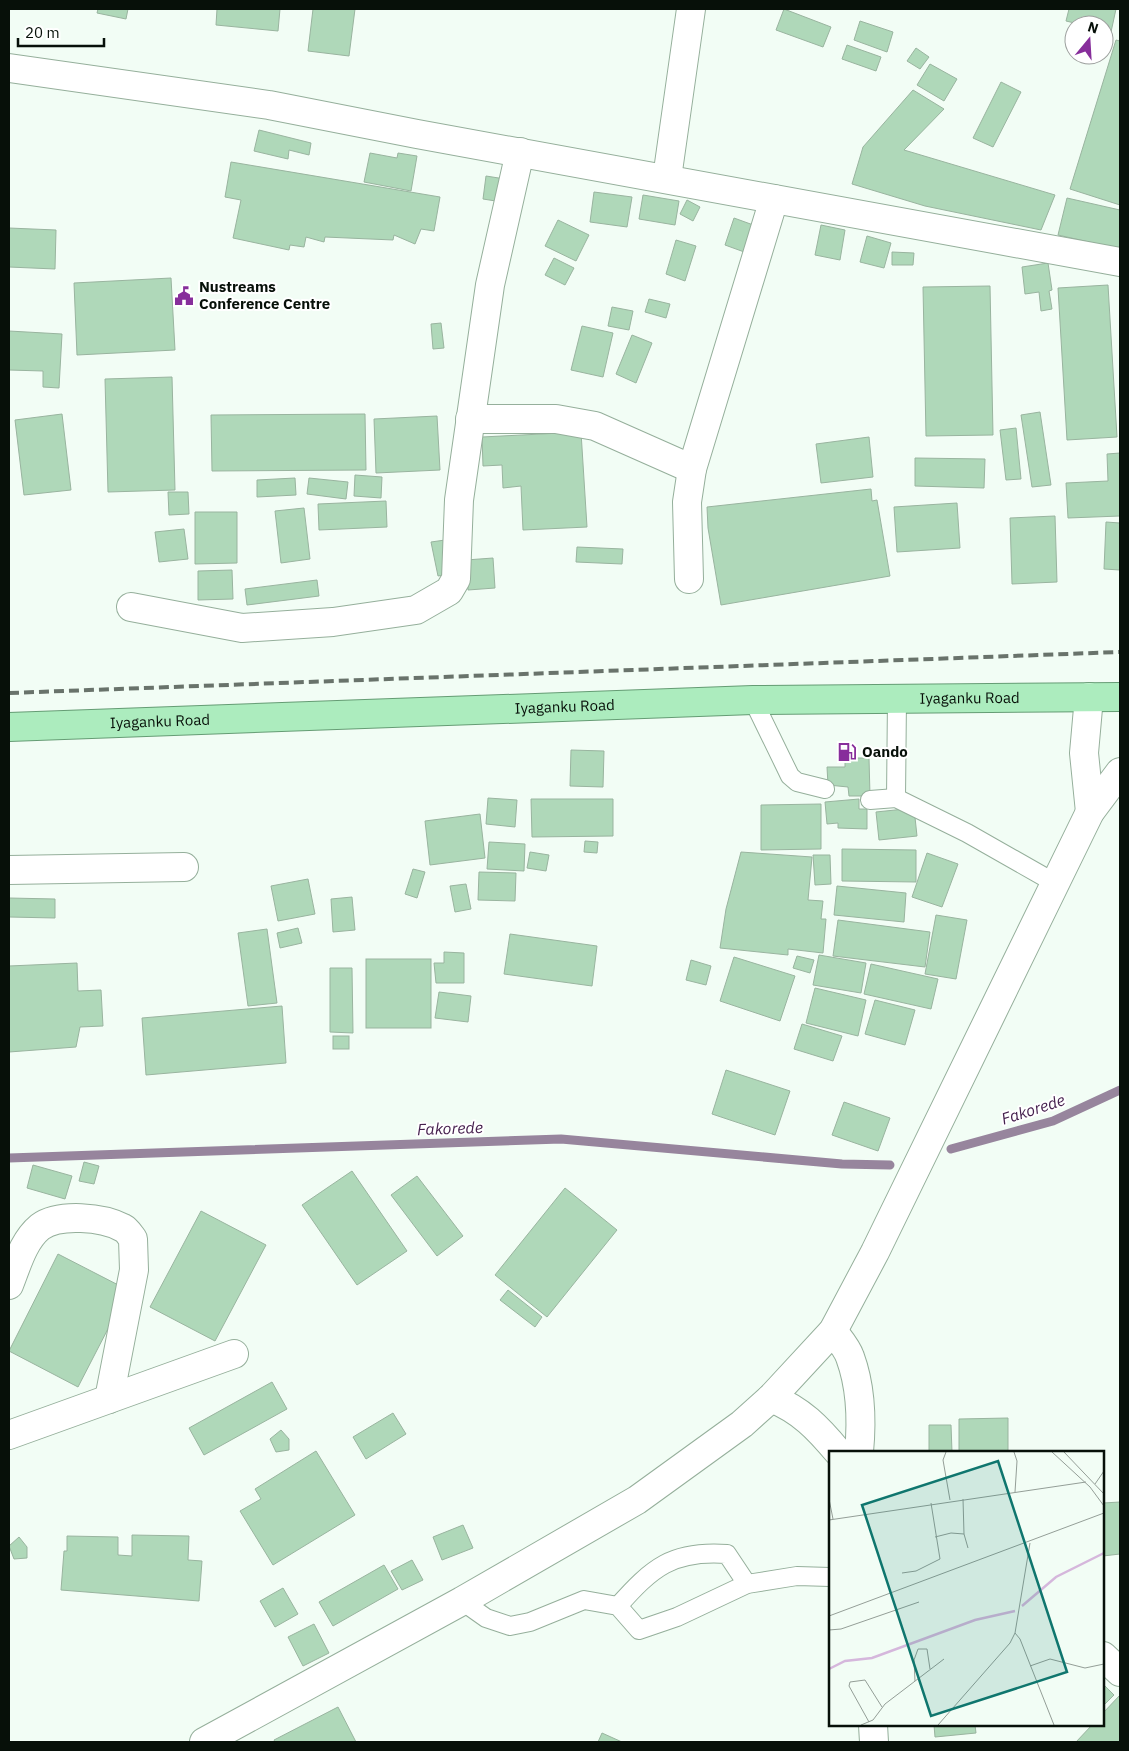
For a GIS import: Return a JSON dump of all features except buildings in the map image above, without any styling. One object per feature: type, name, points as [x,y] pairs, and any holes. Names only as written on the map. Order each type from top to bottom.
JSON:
[{"type":"highway","name":"Iyaganku Road","points":[[9,728],[753,700],[1120,697]]},
{"type":"street","points":[[666,178],[691,9]]},
{"type":"street","points":[[9,68],[269,105],[1120,262]]},
{"type":"street","points":[[130,607],[242,628],[333,622],[416,610],[449,591],[456,579],[459,500],[490,285],[520,152]]},
{"type":"street","points":[[689,579],[687,502],[692,470],[774,199]]},
{"type":"street","points":[[470,419],[556,419],[595,426],[692,470]]},
{"type":"street","points":[[1089,697],[1084,754],[1090,812]]},
{"type":"street","points":[[204,1742],[462,1601],[637,1500],[742,1424],[771,1398],[833,1331],[875,1252],[1090,812],[1120,772]]},
{"type":"street","points":[[9,870],[184,867]]},
{"type":"street","points":[[9,1285],[26,1245],[41,1227],[62,1218],[90,1218],[116,1225],[124,1228],[134,1239],[134,1270],[108,1399]]},
{"type":"street","points":[[833,1331],[850,1355],[859,1391],[861,1433],[859,1451]]},
{"type":"street","points":[[9,1435],[234,1354]]},
{"type":"street","points":[[771,1398],[790,1406],[808,1417],[837,1451]]},
{"type":"street","points":[[1104,1657],[1120,1672]]},
{"type":"street","points":[[873,1726],[874,1742]]},
{"type":"lane","points":[[896,798],[897,699]]},
{"type":"lane","points":[[753,700],[790,776],[797,782],[825,788]]},
{"type":"lane","points":[[870,800],[896,798],[967,833],[1055,884]]},
{"type":"lane","points":[[618,1606],[643,1579],[668,1561],[701,1552],[727,1554],[748,1584]]},
{"type":"lane","points":[[462,1601],[486,1618],[510,1626],[530,1622],[584,1600],[618,1606],[639,1630],[677,1617],[748,1584],[797,1576],[829,1577]]},
{"type":"waterway","name":"Fakorede","points":[[951,1149],[1053,1121],[1120,1090]]},
{"type":"waterway","name":"Fakorede","points":[[9,1158],[561,1139],[842,1164],[890,1165]]},
{"type":"railway","points":[[9,693],[1120,652]]},
{"type":"place","name":"Nustreams Conference Centre","points":[[184,296]]},
{"type":"place","name":"Oando","points":[[847,752]]}]
